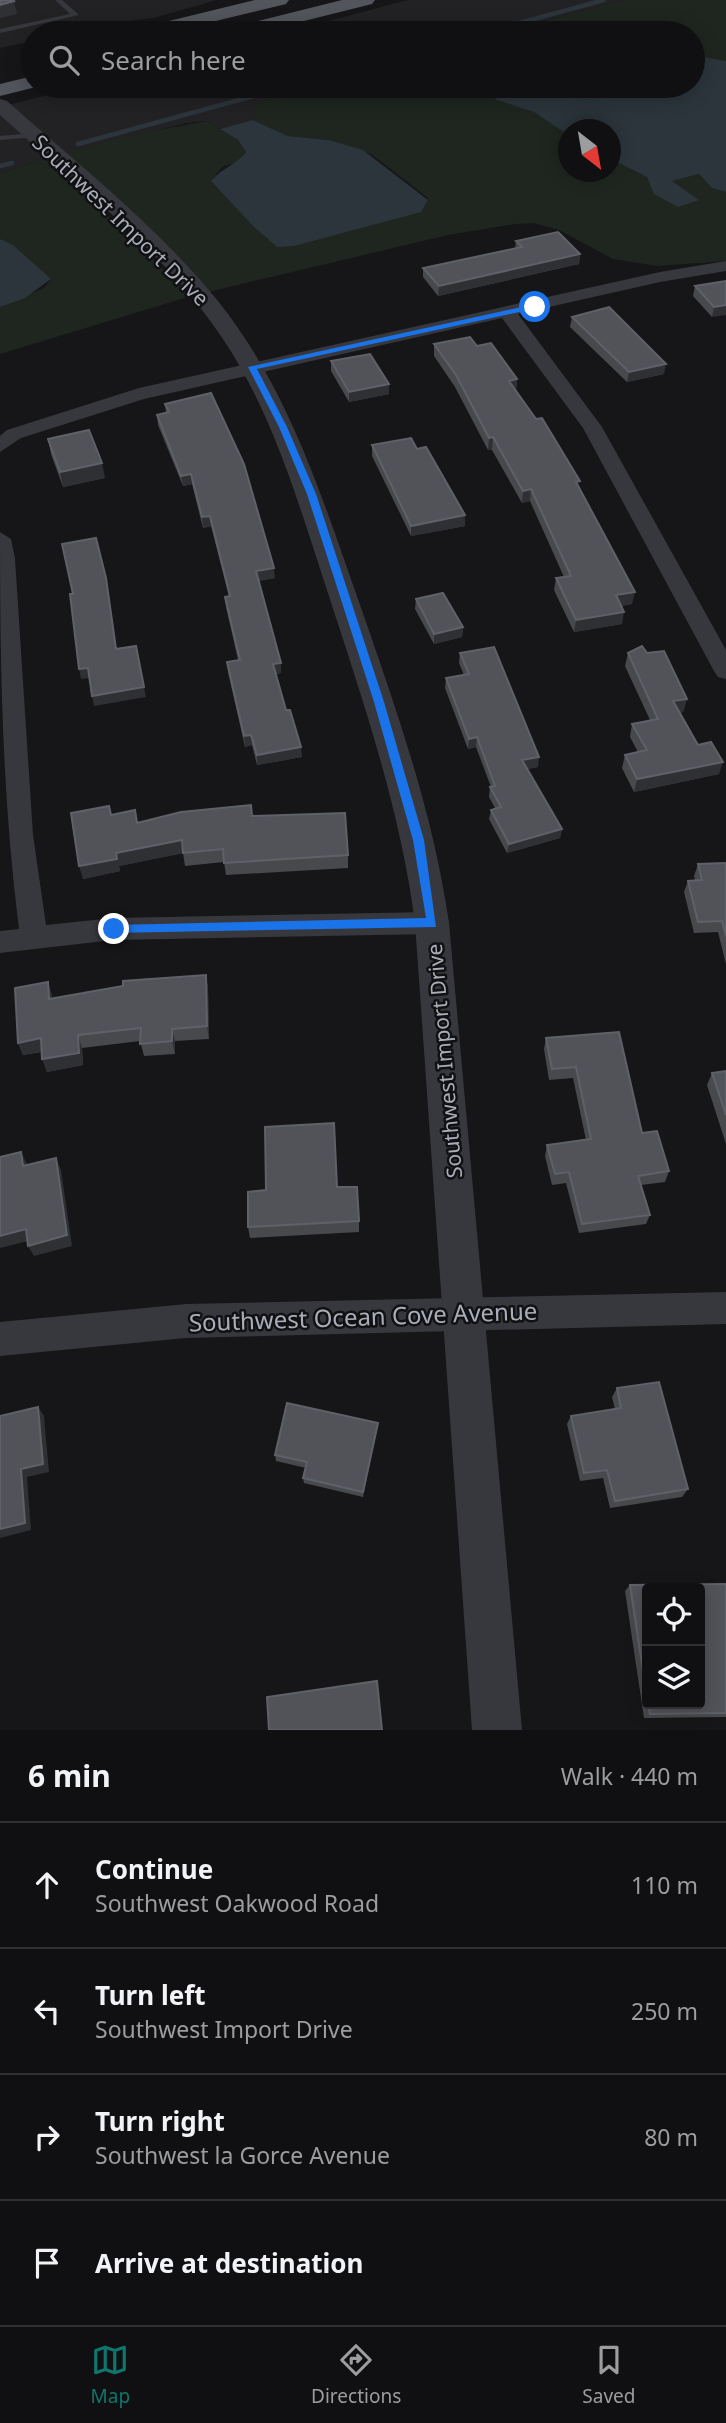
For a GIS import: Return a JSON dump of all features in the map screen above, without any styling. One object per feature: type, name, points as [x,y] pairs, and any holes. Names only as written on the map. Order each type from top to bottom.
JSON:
[{"type":"main road","points":[[192,21],[279,0]]},
{"type":"main road","points":[[279,21],[365,0]]},
{"type":"main road","points":[[0,90],[21,85]]},
{"type":"street","name":"Southwest Import Drive","points":[[11,128],[176,268],[211,306],[252,367],[283,427],[311,494],[379,702],[419,840],[432,923],[497,1730]]},
{"type":"street","points":[[0,446],[14,434],[65,415],[139,394],[660,277],[726,267]]},
{"type":"street","points":[[508,313],[592,427],[723,658]]},
{"type":"street","points":[[0,539],[4,559],[21,843],[34,936]]},
{"type":"street","points":[[0,942],[113,929],[432,923]]},
{"type":"street","name":"Southwest Ocean Cove Avenue","points":[[0,1339],[186,1321],[464,1312],[726,1308]]},
{"type":"lane","points":[[47,21],[75,15],[58,0]]},
{"type":"lane","points":[[0,31],[21,27]]},
{"type":"shaded area","points":[[0,0],[217,0],[153,18],[126,21],[21,21],[21,44],[0,48]]},
{"type":"shaded area","points":[[408,0],[623,0],[545,21],[328,21]]},
{"type":"shaded area","points":[[623,0],[726,0],[726,61],[705,57],[705,21],[545,21]]},
{"type":"shaded area","points":[[705,57],[726,61],[726,192],[712,188],[699,174],[672,181],[699,200],[678,207],[654,194],[647,177],[621,164],[621,119],[558,119],[558,128],[534,112],[495,98],[705,98]]},
{"type":"shaded area","points":[[36,98],[274,98],[257,103],[253,120],[243,125],[220,129],[207,121],[186,123],[63,154],[9,105]]},
{"type":"shaded area","points":[[274,98],[499,98],[534,112],[558,128],[558,182],[621,182],[621,164],[647,177],[655,194],[698,200],[671,181],[699,174],[712,188],[726,192],[726,261],[657,266],[613,259],[559,230],[534,223],[515,224],[448,235],[208,292],[63,154],[121,137],[207,121],[238,140],[246,152],[238,162],[222,167],[211,181],[268,240],[422,208],[428,198],[371,154],[329,140],[288,136],[253,120],[257,103]]},
{"type":"shaded area","points":[[0,113],[48,158],[0,173]]},
{"type":"shaded area","points":[[253,120],[288,136],[329,140],[363,150],[428,200],[421,212],[294,246],[277,247],[255,228],[211,181],[246,152],[238,140],[220,129]]},
{"type":"shaded area","points":[[48,158],[191,296],[0,354],[0,307],[44,288],[51,279],[0,239],[0,173]]},
{"type":"shaded area","points":[[0,239],[13,245],[51,279],[25,298],[0,307]]},
{"type":"building","points":[[0,0],[13,0],[14,1],[0,5]]},
{"type":"building","points":[[558,232],[580,254],[439,286],[423,268],[522,247],[516,241]]},
{"type":"building","points":[[726,281],[726,305],[714,307],[695,286]]},
{"type":"building","points":[[609,307],[666,364],[629,372],[572,317]]},
{"type":"building","points":[[470,337],[477,346],[491,343],[517,379],[509,381],[536,419],[542,418],[580,481],[576,482],[635,592],[616,595],[624,612],[576,620],[556,578],[571,576],[531,489],[523,491],[493,437],[489,438],[456,375],[434,344]]},
{"type":"building","points":[[370,354],[389,384],[349,392],[331,361]]},
{"type":"building","points":[[211,393],[244,464],[274,568],[256,571],[281,663],[273,664],[286,710],[290,710],[301,747],[257,755],[251,735],[244,736],[227,662],[240,660],[225,597],[230,596],[210,516],[202,517],[191,474],[181,476],[157,415],[169,412],[165,404]]},
{"type":"building","points":[[89,430],[102,463],[60,472],[48,439]]},
{"type":"building","points":[[411,438],[417,449],[426,447],[465,515],[411,526],[372,445]]},
{"type":"building","points":[[96,538],[106,578],[116,649],[136,646],[144,687],[92,696],[88,668],[79,669],[70,594],[73,594],[62,544]]},
{"type":"building","points":[[443,593],[463,627],[434,634],[416,599]]},
{"type":"building","points":[[642,646],[647,653],[664,651],[687,699],[673,701],[698,745],[711,742],[723,762],[637,779],[625,755],[647,750],[632,724],[658,719],[628,653]]},
{"type":"building","points":[[494,647],[539,757],[522,760],[562,829],[509,844],[491,810],[501,807],[490,787],[495,786],[477,737],[469,739],[446,678],[469,674],[460,653]]},
{"type":"building","points":[[251,805],[252,816],[345,813],[348,855],[224,863],[223,849],[183,853],[182,840],[116,853],[117,859],[79,866],[71,813],[109,806],[111,815],[135,810],[137,823],[181,812]]},
{"type":"building","points":[[726,863],[726,936],[722,921],[698,922],[688,881],[702,880],[698,864]]},
{"type":"building","points":[[206,975],[207,1026],[172,1029],[172,1041],[140,1044],[141,1028],[78,1035],[79,1053],[42,1059],[41,1038],[18,1043],[15,988],[48,982],[49,999],[123,986],[123,981]]},
{"type":"building","points":[[619,1032],[642,1133],[657,1131],[669,1171],[638,1176],[650,1215],[582,1224],[569,1172],[555,1174],[547,1145],[591,1139],[576,1067],[552,1069],[546,1038]]},
{"type":"building","points":[[726,1071],[726,1115],[712,1073]]},
{"type":"building","points":[[334,1123],[337,1187],[357,1187],[359,1221],[248,1227],[248,1192],[266,1190],[265,1127]]},
{"type":"building","points":[[21,1152],[23,1166],[56,1158],[67,1235],[28,1246],[26,1229],[0,1236],[0,1157]]},
{"type":"building","points":[[659,1382],[688,1489],[615,1501],[607,1470],[584,1473],[571,1416],[621,1408],[617,1388]]},
{"type":"building","points":[[287,1403],[378,1423],[363,1492],[303,1478],[307,1462],[275,1455]]},
{"type":"building","points":[[38,1407],[43,1464],[21,1469],[25,1523],[0,1529],[0,1416]]},
{"type":"building","points":[[705,1584],[726,1584],[726,1713],[650,1714],[649,1709],[705,1709]]},
{"type":"building","points":[[630,1585],[642,1585],[642,1665]]},
{"type":"building","points":[[377,1681],[382,1730],[269,1730],[267,1697]]},
{"type":"waterway","points":[[527,21],[604,0]]},
{"type":"waterway","points":[[78,144],[246,98]]},
{"type":"waterway","points":[[0,166],[12,163]]},
{"type":"route","points":[[114,929],[432,923],[419,840],[379,702],[311,494],[283,427],[252,367],[535,307]]}]
